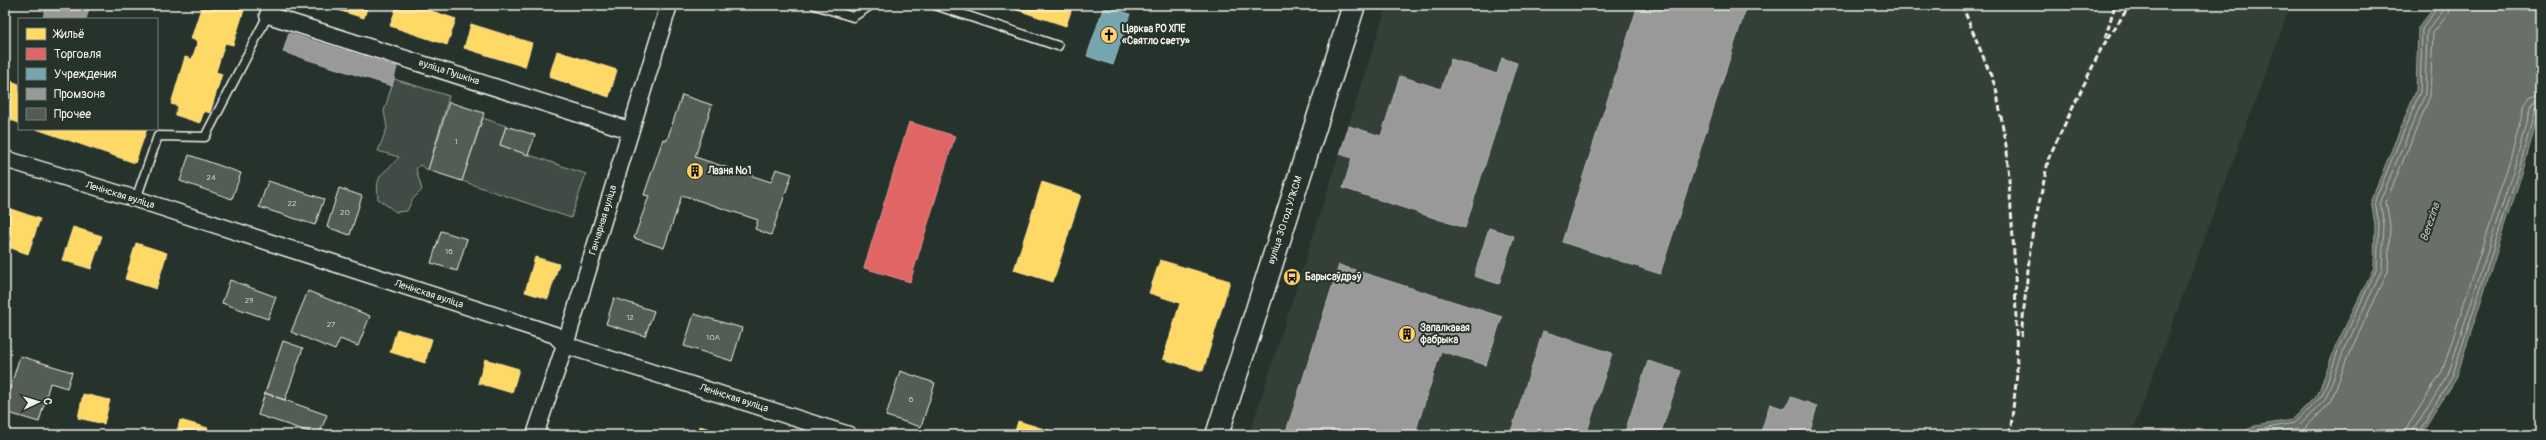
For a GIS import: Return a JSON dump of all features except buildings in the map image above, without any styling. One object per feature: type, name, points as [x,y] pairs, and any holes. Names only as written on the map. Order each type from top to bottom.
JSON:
[{"type":"main road","name":"вуліца 30 год УЛКСМ","points":[[1217,435],[1354,5]]},
{"type":"street","name":"Ганчарная вуліца","points":[[535,435],[565,345],[669,5]]},
{"type":"street","name":"вуліца Пушкіна","points":[[270,10],[630,130]]},
{"type":"street","name":"Ленінская вуліца","points":[[5,159],[136,199],[555,335],[565,345],[849,435]]},
{"type":"lane","points":[[815,5],[853,17],[871,5]]},
{"type":"lane","points":[[935,5],[1058,46]]},
{"type":"lane","points":[[136,199],[158,136],[205,137],[270,10]]},
{"type":"shaded area","points":[[1387,5],[2291,5],[2131,435],[1249,435]]},
{"type":"shaded area","points":[[394,79],[449,96],[428,170],[420,165],[416,169],[422,190],[412,200],[407,211],[396,212],[378,199],[377,190],[379,178],[399,157],[378,151],[387,128],[384,111]]},
{"type":"shaded area","points":[[483,118],[506,126],[500,145],[586,174],[571,218],[462,181]]},
{"type":"water","name":"Berezina","points":[[2436,5],[2541,5],[2541,103],[2524,167],[2456,379],[2420,435],[2237,435],[2255,426],[2292,420],[2318,394],[2334,350],[2374,267],[2375,225],[2371,200],[2416,91],[2418,28]]},
{"type":"railway","points":[[1962,5],[1996,88],[2007,151],[2015,268],[2017,374],[2010,435]]},
{"type":"railway","points":[[2105,38],[2115,5]]},
{"type":"railway","points":[[2021,337],[2031,241],[2049,157],[2101,49],[2130,5]]},
{"type":"place","name":"Царква РО ХПЕ «Святло свету»","points":[[1109,35]]},
{"type":"place","name":"Лазня №1","points":[[695,171]]},
{"type":"place","name":"Барысаўдрэў","points":[[1292,277]]},
{"type":"place","name":"Запалкавая фабрыка","points":[[1407,334]]}]
